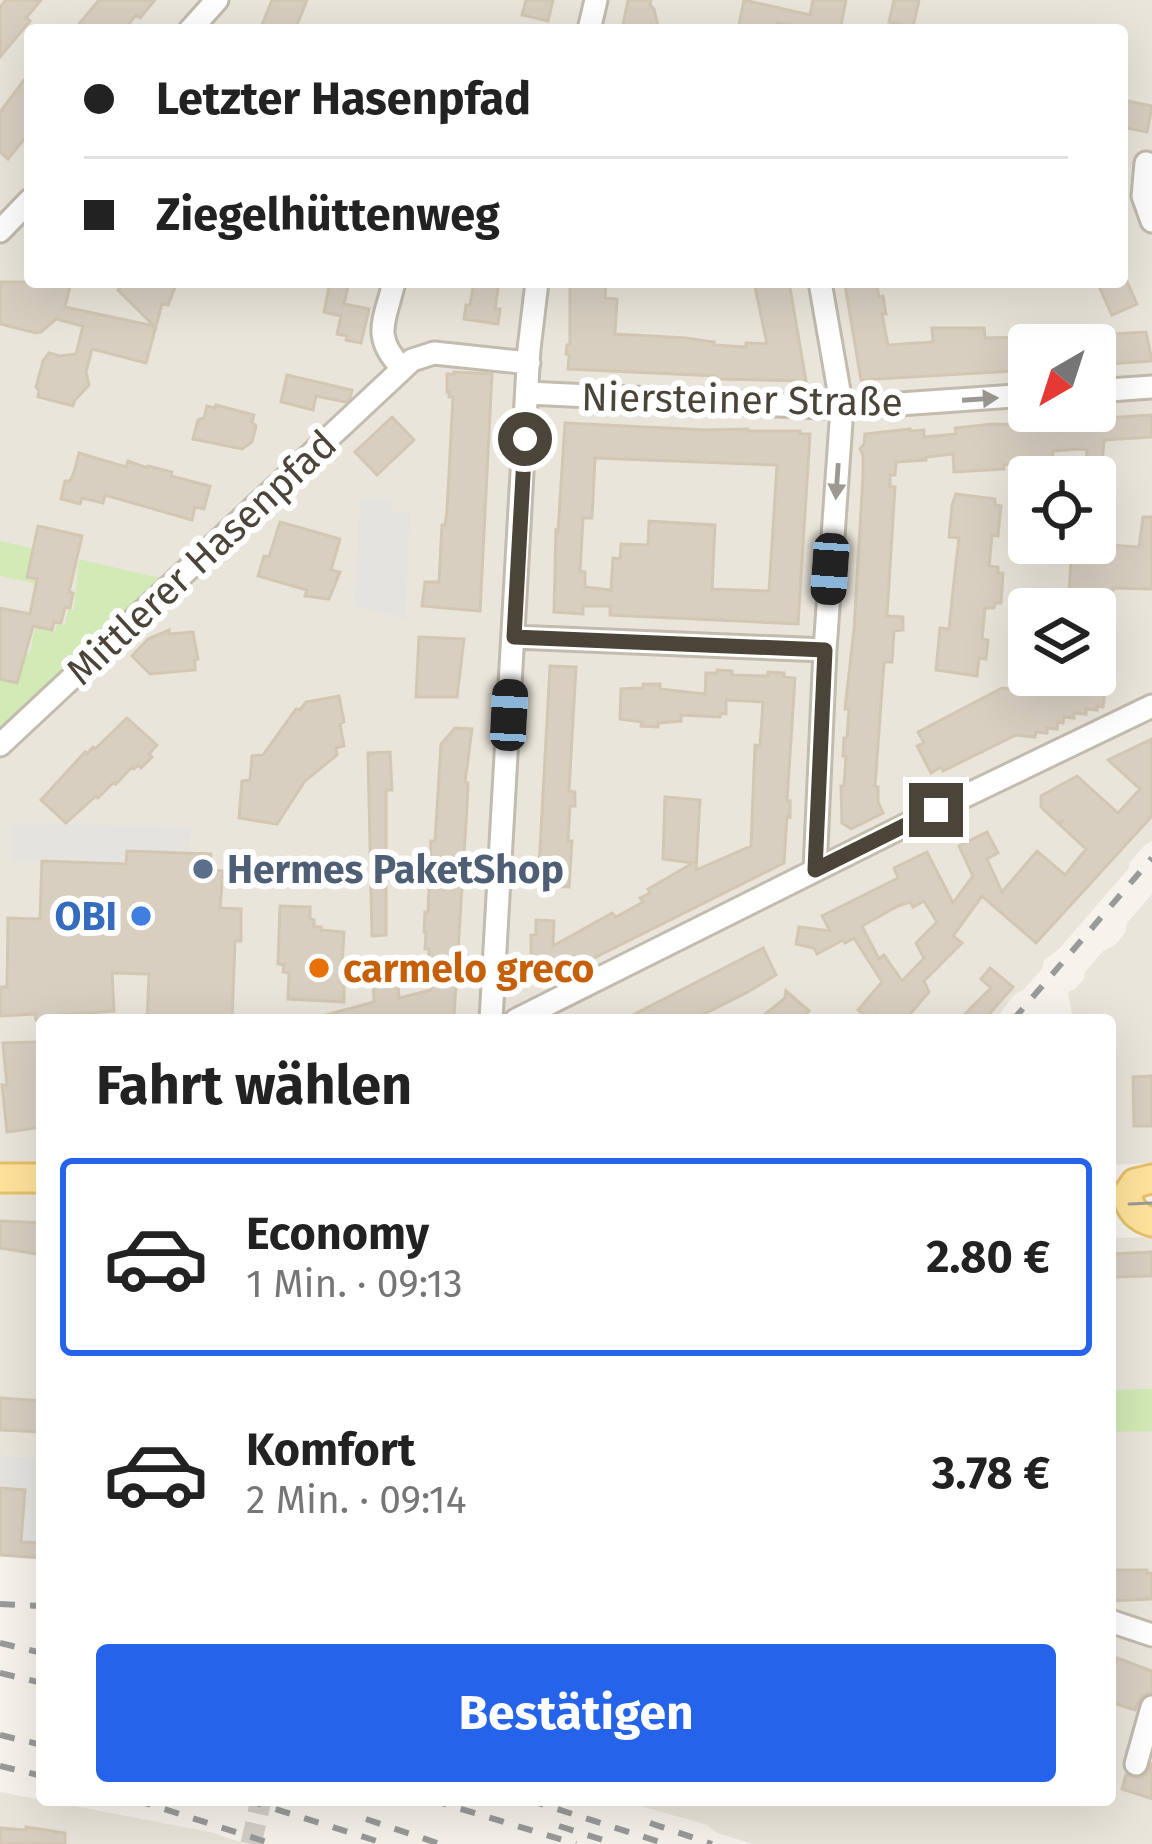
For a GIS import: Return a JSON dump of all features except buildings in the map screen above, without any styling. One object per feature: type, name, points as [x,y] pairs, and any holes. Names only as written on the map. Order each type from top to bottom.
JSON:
[{"type":"main road","points":[[0,1178],[36,1178]]},
{"type":"main road","points":[[1152,1179],[1136,1184],[1127,1195],[1133,1211],[1152,1222]]},
{"type":"street","points":[[195,24],[217,0]]},
{"type":"street","points":[[1149,164],[1143,196],[1152,221]]},
{"type":"street","points":[[0,231],[24,206]]},
{"type":"street","points":[[393,288],[382,340],[402,368]]},
{"type":"street","points":[[491,1014],[536,288]]},
{"type":"street","points":[[815,870],[842,408],[821,288]]},
{"type":"street","name":"Mittlerer Hasenpfad","points":[[0,745],[402,368],[434,352],[529,363]]},
{"type":"street","points":[[1116,389],[1152,386]]},
{"type":"street","name":"Niersteiner Straße","points":[[527,393],[842,408],[1008,396]]},
{"type":"street","points":[[514,637],[825,650]]},
{"type":"street","points":[[528,1014],[1152,706]]},
{"type":"street","points":[[1116,1623],[1152,1635]]},
{"type":"street","points":[[1136,1764],[1152,1707]]},
{"type":"shaded area","points":[[0,0],[1152,0],[1152,841],[1000,1014],[36,1014],[36,1458],[0,1455]]},
{"type":"shaded area","points":[[360,498],[391,500],[391,512],[410,513],[405,619],[354,606]]},
{"type":"shaded area","points":[[12,823],[191,827],[189,853],[127,851],[125,880],[42,861],[12,862]]},
{"type":"shaded area","points":[[1152,894],[1152,1163],[1116,1165],[1116,1014],[1072,1014],[1068,992],[1084,979],[1103,951],[1115,945]]},
{"type":"shaded area","points":[[1152,1237],[1152,1844],[753,1844],[641,1806],[1116,1806],[1116,1238]]},
{"type":"shaded area","points":[[0,1455],[36,1458],[36,1557],[18,1556],[24,1490],[0,1488]]},
{"type":"shaded area","points":[[0,1792],[36,1799],[36,1806],[74,1806],[210,1832],[246,1844],[0,1844]]},
{"type":"green space","points":[[0,541],[35,549],[27,577],[38,580],[37,584],[0,576]]},
{"type":"green space","points":[[79,559],[163,579],[0,733],[0,680],[18,683],[35,628],[55,632],[57,624],[65,625],[68,610],[74,610]]},
{"type":"green space","points":[[1152,1389],[1152,1431],[1116,1432],[1116,1390]]},
{"type":"tunnel","points":[[251,1844],[260,1806]]},
{"type":"tram line","points":[[1129,1204],[1152,1203]]},
{"type":"railway","points":[[1018,1014],[1152,858]]},
{"type":"railway","points":[[0,1604],[36,1606]]},
{"type":"railway","points":[[0,1643],[36,1652]]},
{"type":"railway","points":[[0,1673],[36,1682]]},
{"type":"railway","points":[[0,1735],[36,1744]]},
{"type":"railway","points":[[0,1766],[36,1775]]},
{"type":"railway","points":[[155,1806],[273,1844]]},
{"type":"railway","points":[[266,1806],[386,1844]]},
{"type":"railway","points":[[452,1806],[576,1844]]},
{"type":"railway","points":[[548,1806],[666,1844]]},
{"type":"railway","points":[[366,1819],[440,1844]]},
{"type":"railway","points":[[650,1823],[712,1844]]},
{"type":"railway","points":[[559,1826],[616,1844]]},
{"type":"place","name":"Hermes PaketShop","points":[[203,869]]},
{"type":"place","name":"OBI","points":[[141,916]]},
{"type":"place","name":"carmelo greco","points":[[319,968]]},
{"type":"route","points":[[525,439],[514,637],[825,650],[815,870],[936,810]]}]
